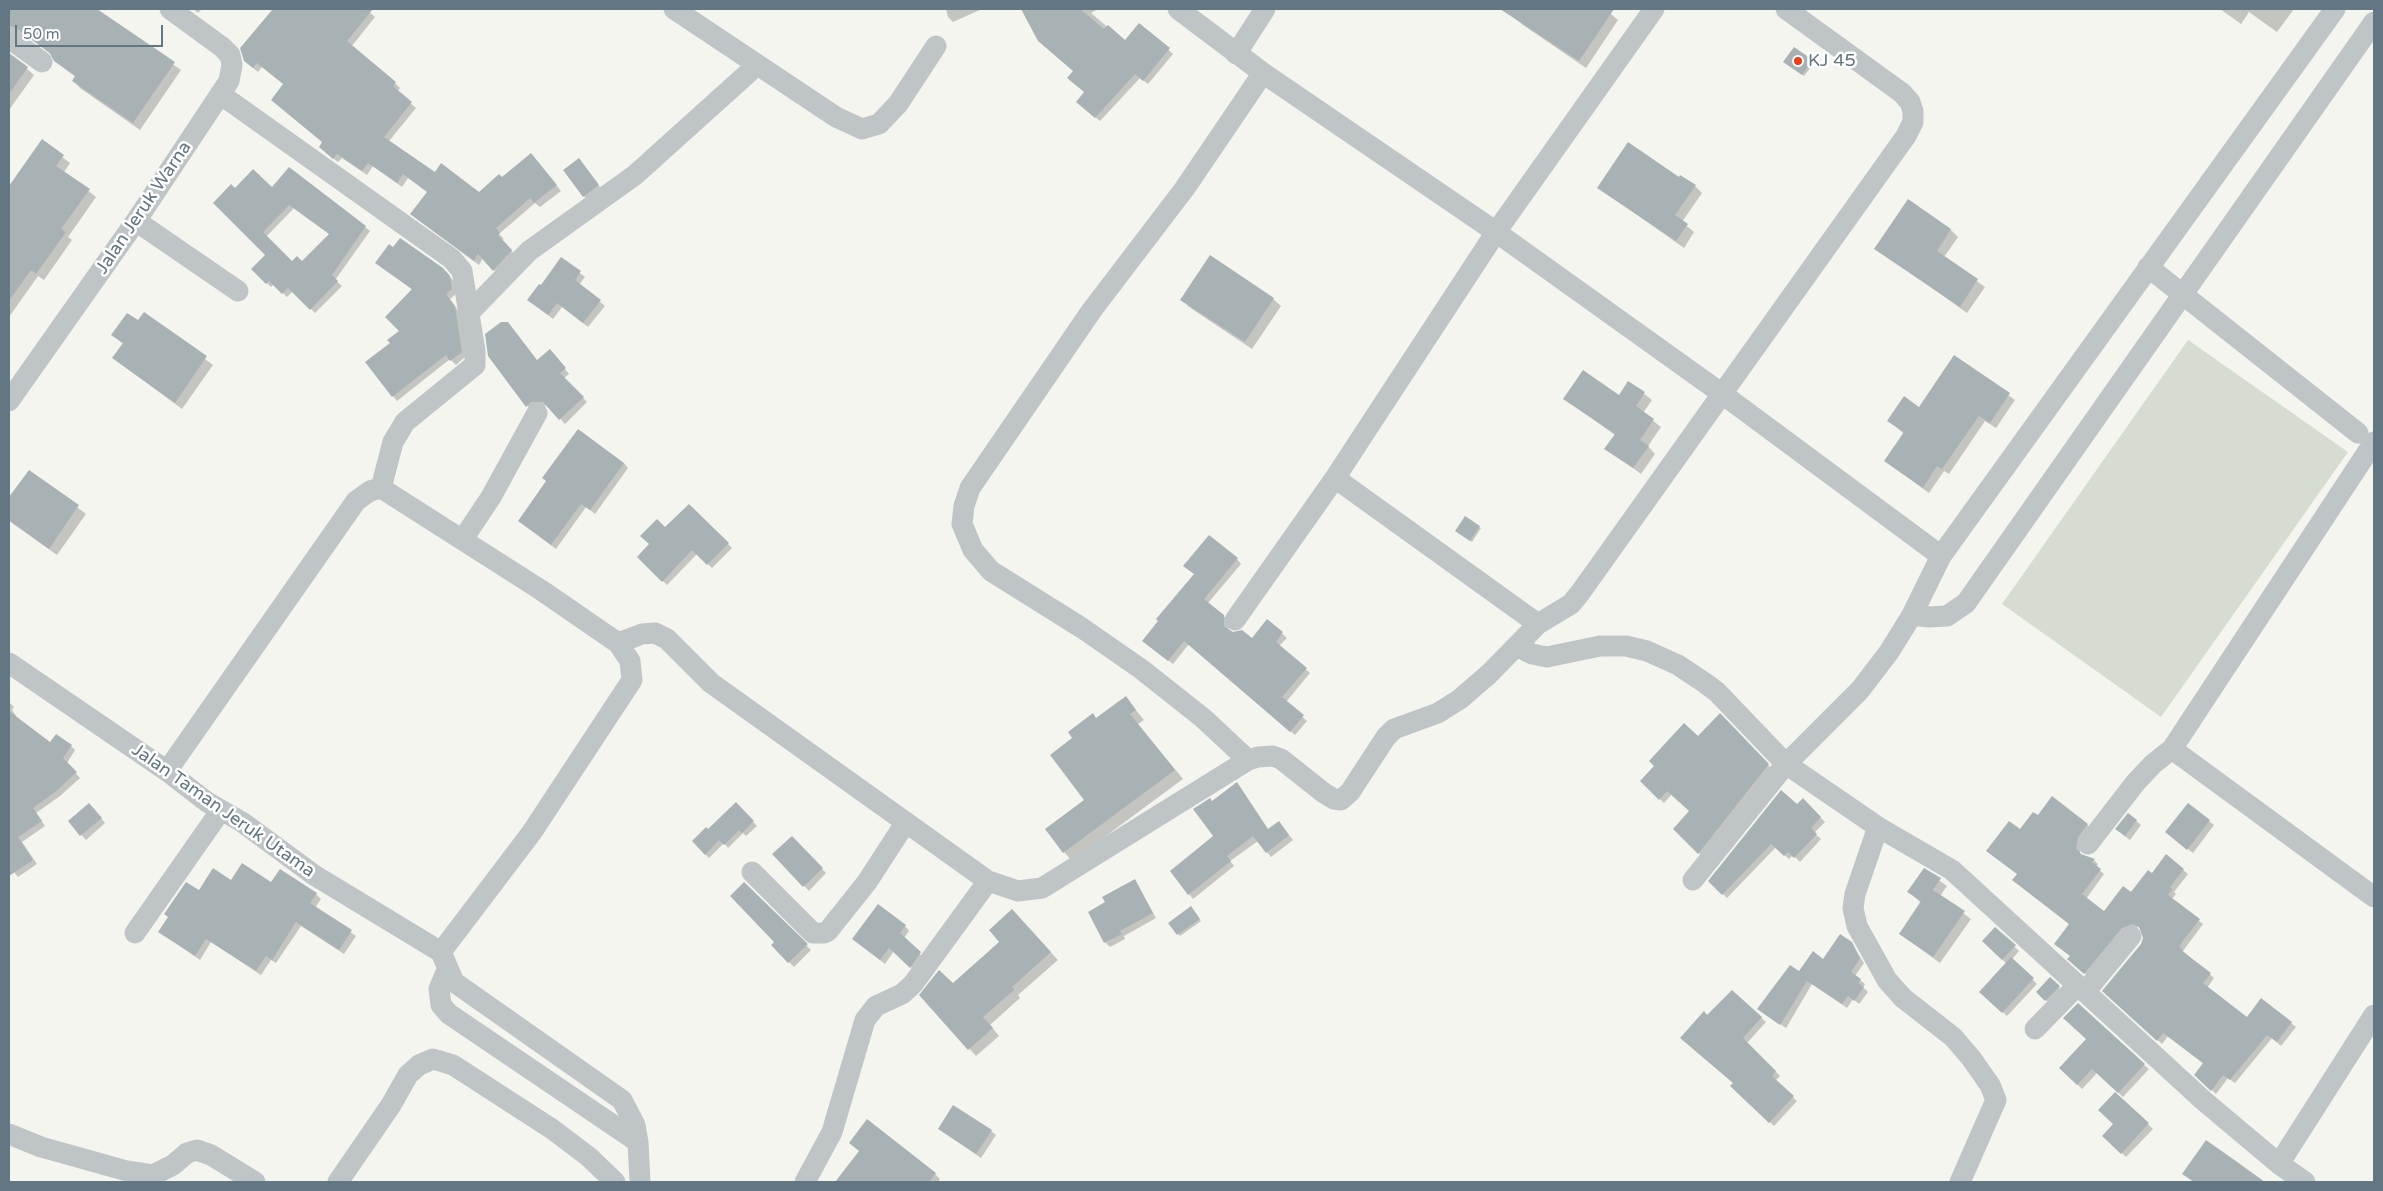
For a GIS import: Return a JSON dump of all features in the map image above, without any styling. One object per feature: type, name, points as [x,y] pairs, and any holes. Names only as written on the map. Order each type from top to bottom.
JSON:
[{"type":"street","points":[[674,9],[756,66],[836,117],[862,129],[878,124],[898,104],[936,46]]},
{"type":"street","points":[[1178,9],[1263,73],[1496,232],[1941,556]]},
{"type":"street","points":[[1236,54],[1266,9]]},
{"type":"street","points":[[1235,620],[1335,478],[1496,232],[1654,9]]},
{"type":"street","points":[[618,643],[642,634],[655,633],[667,639],[711,682],[988,881],[1018,891],[1042,888],[1248,760],[1258,757],[1273,756],[1281,759],[1324,793],[1334,799],[1341,800],[1350,792],[1386,737],[1394,730],[1449,707],[1489,674],[1538,624],[1571,604],[1906,136],[1913,122],[1913,111],[1910,102],[1902,93],[1786,9]]},
{"type":"street","points":[[1693,880],[1786,764],[1860,690],[1889,652],[1912,615],[1941,556],[2334,9]]},
{"type":"street","name":"Jalan Jeruk Warna","points":[[9,401],[136,221],[229,81],[232,65],[230,55],[178,15]]},
{"type":"street","points":[[1912,615],[1929,618],[1947,616],[1966,603],[2374,22]]},
{"type":"street","points":[[9,38],[42,62]]},
{"type":"street","points":[[469,313],[529,251],[635,174],[756,66]]},
{"type":"street","points":[[1248,760],[1203,718],[1141,669],[1082,628],[991,571],[973,550],[962,524],[964,506],[970,488],[1092,310],[1185,188],[1263,73]]},
{"type":"street","points":[[220,94],[452,258],[462,271],[475,351],[475,366],[405,422],[393,442],[381,488]]},
{"type":"street","points":[[136,221],[238,291]]},
{"type":"street","points":[[2088,844],[2136,782],[2153,764],[2172,749],[2368,445],[2148,267]]},
{"type":"street","points":[[463,539],[490,497],[537,413]]},
{"type":"street","points":[[1335,478],[1538,624]]},
{"type":"street","points":[[167,771],[356,501],[370,491],[381,488],[463,539],[618,643],[630,661],[632,680],[444,961],[439,989],[441,1005],[449,1014],[638,1142]]},
{"type":"street","points":[[1517,646],[1532,654],[1547,657],[1600,646],[1626,646],[1647,650],[1678,665],[1717,692],[1786,764],[1878,827],[1952,870],[2204,1101],[2278,1164],[2305,1182]]},
{"type":"street","name":"Jalan Taman Jeruk Utama","points":[[9,663],[221,810],[242,822],[314,875],[444,961],[454,982],[622,1100],[635,1125],[638,1142],[640,1182]]},
{"type":"street","points":[[2172,749],[2374,897]]},
{"type":"street","points":[[135,933],[221,810]]},
{"type":"street","points":[[752,872],[813,933],[824,933],[828,931],[867,882],[906,822]]},
{"type":"street","points":[[1878,827],[1855,894],[1853,908],[1856,926],[1887,980],[1903,998],[1959,1044],[1990,1084],[1996,1100],[1960,1182]]},
{"type":"street","points":[[813,1178],[832,1132],[865,1020],[876,1006],[902,994],[913,984],[988,881]]},
{"type":"street","points":[[2035,1029],[2081,988],[2131,936]]},
{"type":"street","points":[[2278,1164],[2374,1015]]},
{"type":"street","points":[[338,1182],[391,1105],[408,1075],[419,1065],[433,1059],[453,1065],[552,1129],[589,1157],[614,1182]]},
{"type":"street","points":[[9,1134],[41,1147],[127,1171],[153,1175],[173,1165],[187,1153],[197,1150],[211,1155],[255,1182]]},
{"type":"shaded area","points":[[2188,340],[2348,452],[2161,717],[2002,604]]},
{"type":"building","points":[[9,9],[97,9],[175,62],[133,123],[72,81],[75,76],[54,61],[49,52],[16,28],[9,26]]},
{"type":"building","points":[[273,9],[373,9],[347,41],[396,82],[393,86],[412,102],[384,137],[435,172],[441,163],[479,192],[499,174],[502,177],[531,153],[557,185],[534,203],[530,198],[496,228],[500,233],[498,235],[512,250],[493,271],[478,254],[474,261],[410,214],[427,192],[403,174],[397,183],[368,163],[362,171],[337,154],[333,159],[319,147],[322,142],[271,100],[283,84],[257,63],[253,68],[244,61],[240,48]]},
{"type":"building","points":[[1021,9],[1080,9],[1104,29],[1108,25],[1125,40],[1139,23],[1170,48],[1143,81],[1135,74],[1095,118],[1076,102],[1084,92],[1067,78],[1073,71],[1038,41]]},
{"type":"building","points":[[1500,9],[1614,9],[1579,61]]},
{"type":"building","name":"KJ 45","points":[[1794,47],[1813,60],[1802,75],[1783,62]]},
{"type":"building","points":[[9,53],[28,67],[9,94]]},
{"type":"building","points":[[42,139],[64,155],[56,166],[90,189],[61,229],[66,232],[36,274],[31,270],[9,301],[9,186]]},
{"type":"building","points":[[1628,142],[1679,177],[1680,175],[1696,185],[1675,215],[1688,224],[1676,241],[1597,188]]},
{"type":"building","points":[[579,158],[599,185],[583,197],[563,170]]},
{"type":"building","points":[[289,167],[366,226],[332,275],[338,281],[310,310],[288,288],[282,294],[269,281],[266,284],[251,269],[265,255],[213,203],[231,184],[235,188],[253,169],[272,187]],"holes":[[[289,205],[329,234],[302,261],[297,256],[292,261],[263,232]]]},
{"type":"building","points":[[1908,199],[1951,229],[1937,251],[1978,279],[1960,307],[1874,249]]},
{"type":"building","points":[[400,238],[443,268],[450,276],[452,289],[446,294],[455,306],[462,352],[450,361],[446,355],[392,397],[365,362],[390,343],[387,340],[399,331],[385,317],[412,289],[375,263],[389,244],[393,247]]},
{"type":"building","points":[[1210,255],[1274,298],[1245,342],[1180,300]]},
{"type":"building","points":[[561,257],[581,271],[575,280],[601,300],[583,323],[557,303],[548,315],[527,300],[539,284],[541,285]]},
{"type":"building","points":[[144,312],[207,356],[175,403],[112,358],[123,343],[111,335],[127,313],[138,320]]},
{"type":"building","points":[[501,322],[508,322],[537,360],[550,349],[566,368],[560,373],[584,397],[559,420],[543,402],[531,402],[526,407],[488,356],[485,334]]},
{"type":"building","points":[[1954,355],[2010,393],[1990,423],[1979,416],[1942,469],[1937,466],[1923,488],[1884,461],[1904,432],[1887,421],[1904,396],[1919,407]]},
{"type":"building","points":[[1583,370],[1619,395],[1628,381],[1645,392],[1636,406],[1654,419],[1640,440],[1649,446],[1633,468],[1604,449],[1615,434],[1563,399]]},
{"type":"building","points":[[578,429],[624,463],[590,510],[581,504],[551,545],[518,521],[546,481],[542,478]]},
{"type":"building","points":[[29,470],[79,505],[49,549],[9,520],[9,497]]},
{"type":"building","points":[[689,504],[729,543],[707,565],[692,550],[662,582],[637,557],[649,544],[640,536],[657,519],[665,527]]},
{"type":"building","points":[[1465,516],[1480,526],[1470,541],[1455,531]]},
{"type":"building","points":[[1209,535],[1238,558],[1204,599],[1224,615],[1224,626],[1233,632],[1242,630],[1252,638],[1267,619],[1283,632],[1276,642],[1307,668],[1282,697],[1304,715],[1290,732],[1184,641],[1168,661],[1142,641],[1158,621],[1156,619],[1194,574],[1183,566]]},
{"type":"building","points":[[1126,696],[1136,710],[1130,714],[1175,770],[1063,853],[1045,829],[1084,800],[1050,755],[1072,738],[1068,732],[1093,713],[1096,718]]},
{"type":"building","points":[[9,711],[50,742],[56,734],[72,745],[63,758],[77,772],[55,792],[33,808],[42,821],[18,837],[33,860],[9,876]]},
{"type":"building","points":[[1720,713],[1769,764],[1698,854],[1673,829],[1689,811],[1667,791],[1659,800],[1640,781],[1654,766],[1649,761],[1684,723],[1698,736]]},
{"type":"building","points":[[1237,782],[1268,829],[1279,821],[1289,835],[1266,853],[1253,836],[1227,856],[1231,861],[1188,895],[1170,871],[1213,836],[1193,809],[1210,798],[1212,801]]},
{"type":"building","points":[[1781,790],[1797,804],[1803,798],[1821,817],[1811,828],[1817,834],[1794,858],[1788,852],[1784,856],[1771,844],[1722,895],[1708,881]]},
{"type":"building","points":[[2052,796],[2088,824],[2078,837],[2076,848],[2081,854],[2095,859],[2092,862],[2101,869],[2082,894],[2104,911],[2123,886],[2131,892],[2148,870],[2152,873],[2166,854],[2184,869],[2170,887],[2172,889],[2168,895],[2200,919],[2179,946],[2182,951],[2211,973],[2203,983],[2247,1017],[2261,998],[2292,1022],[2277,1042],[2267,1035],[2230,1080],[2223,1075],[2211,1091],[2194,1075],[2203,1063],[2163,1033],[2157,1041],[2102,991],[2141,944],[2143,938],[2139,927],[2133,924],[2122,928],[2084,974],[2067,959],[2070,956],[2054,944],[2069,924],[2012,880],[2017,874],[1986,851],[2009,821],[2020,829],[2033,812],[2038,815]]},
{"type":"building","points":[[736,802],[754,821],[742,833],[739,830],[724,845],[719,840],[705,855],[692,841],[706,827],[708,829]]},
{"type":"building","points":[[89,803],[102,818],[80,836],[68,821]]},
{"type":"building","points":[[2188,803],[2210,820],[2187,850],[2165,832]]},
{"type":"building","points":[[2128,813],[2137,820],[2125,836],[2115,829]]},
{"type":"building","points":[[792,836],[823,868],[803,887],[772,854]]},
{"type":"building","points":[[242,863],[271,882],[280,869],[317,893],[310,903],[352,930],[339,950],[296,922],[272,960],[266,956],[256,971],[206,939],[195,956],[158,932],[168,917],[164,914],[186,882],[199,890],[213,868],[231,880]]},
{"type":"building","points":[[1924,868],[1941,878],[1933,890],[1965,911],[1933,957],[1899,934],[1921,901],[1907,892]]},
{"type":"building","points":[[1135,879],[1153,913],[1120,931],[1122,934],[1104,943],[1088,912],[1105,902],[1102,897]]},
{"type":"building","points":[[744,882],[808,944],[788,963],[771,945],[774,942],[730,896]]},
{"type":"building","points":[[878,904],[906,925],[900,933],[921,952],[910,968],[889,948],[880,960],[852,939]]},
{"type":"building","points":[[1191,906],[1200,919],[1177,935],[1168,923]]},
{"type":"building","points":[[1012,909],[1051,952],[1012,987],[1014,990],[983,1017],[993,1028],[968,1050],[919,995],[939,970],[953,983],[999,942],[989,930]]},
{"type":"building","points":[[1995,927],[2016,945],[2002,960],[1982,941]]},
{"type":"building","points":[[1840,934],[1852,942],[1860,958],[1851,972],[1861,979],[1858,983],[1864,987],[1854,1001],[1848,996],[1842,1004],[1807,981],[1780,1025],[1757,1009],[1790,965],[1799,971],[1813,951],[1823,959]]},
{"type":"building","points":[[2011,957],[2034,978],[2002,1013],[1979,992]]},
{"type":"building","points":[[2050,977],[2060,986],[2045,1001],[2036,992]]},
{"type":"building","points":[[1732,990],[1762,1017],[1743,1038],[1776,1071],[1772,1076],[1794,1096],[1769,1123],[1730,1086],[1733,1083],[1680,1038],[1704,1011],[1707,1015]]},
{"type":"building","points":[[2078,1003],[2145,1064],[2118,1093],[2092,1069],[2077,1085],[2059,1068],[2086,1039],[2063,1018]]},
{"type":"building","points":[[2115,1092],[2149,1123],[2121,1154],[2102,1136],[2113,1124],[2098,1110]]},
{"type":"building","points":[[953,1105],[992,1130],[976,1154],[938,1129]]},
{"type":"building","points":[[867,1119],[936,1173],[929,1182],[835,1182],[859,1151],[849,1143]]},
{"type":"building","points":[[2206,1140],[2265,1182],[2194,1182],[2182,1174]]},
{"type":"place","name":"KJ 45","points":[[1798,61]]}]
